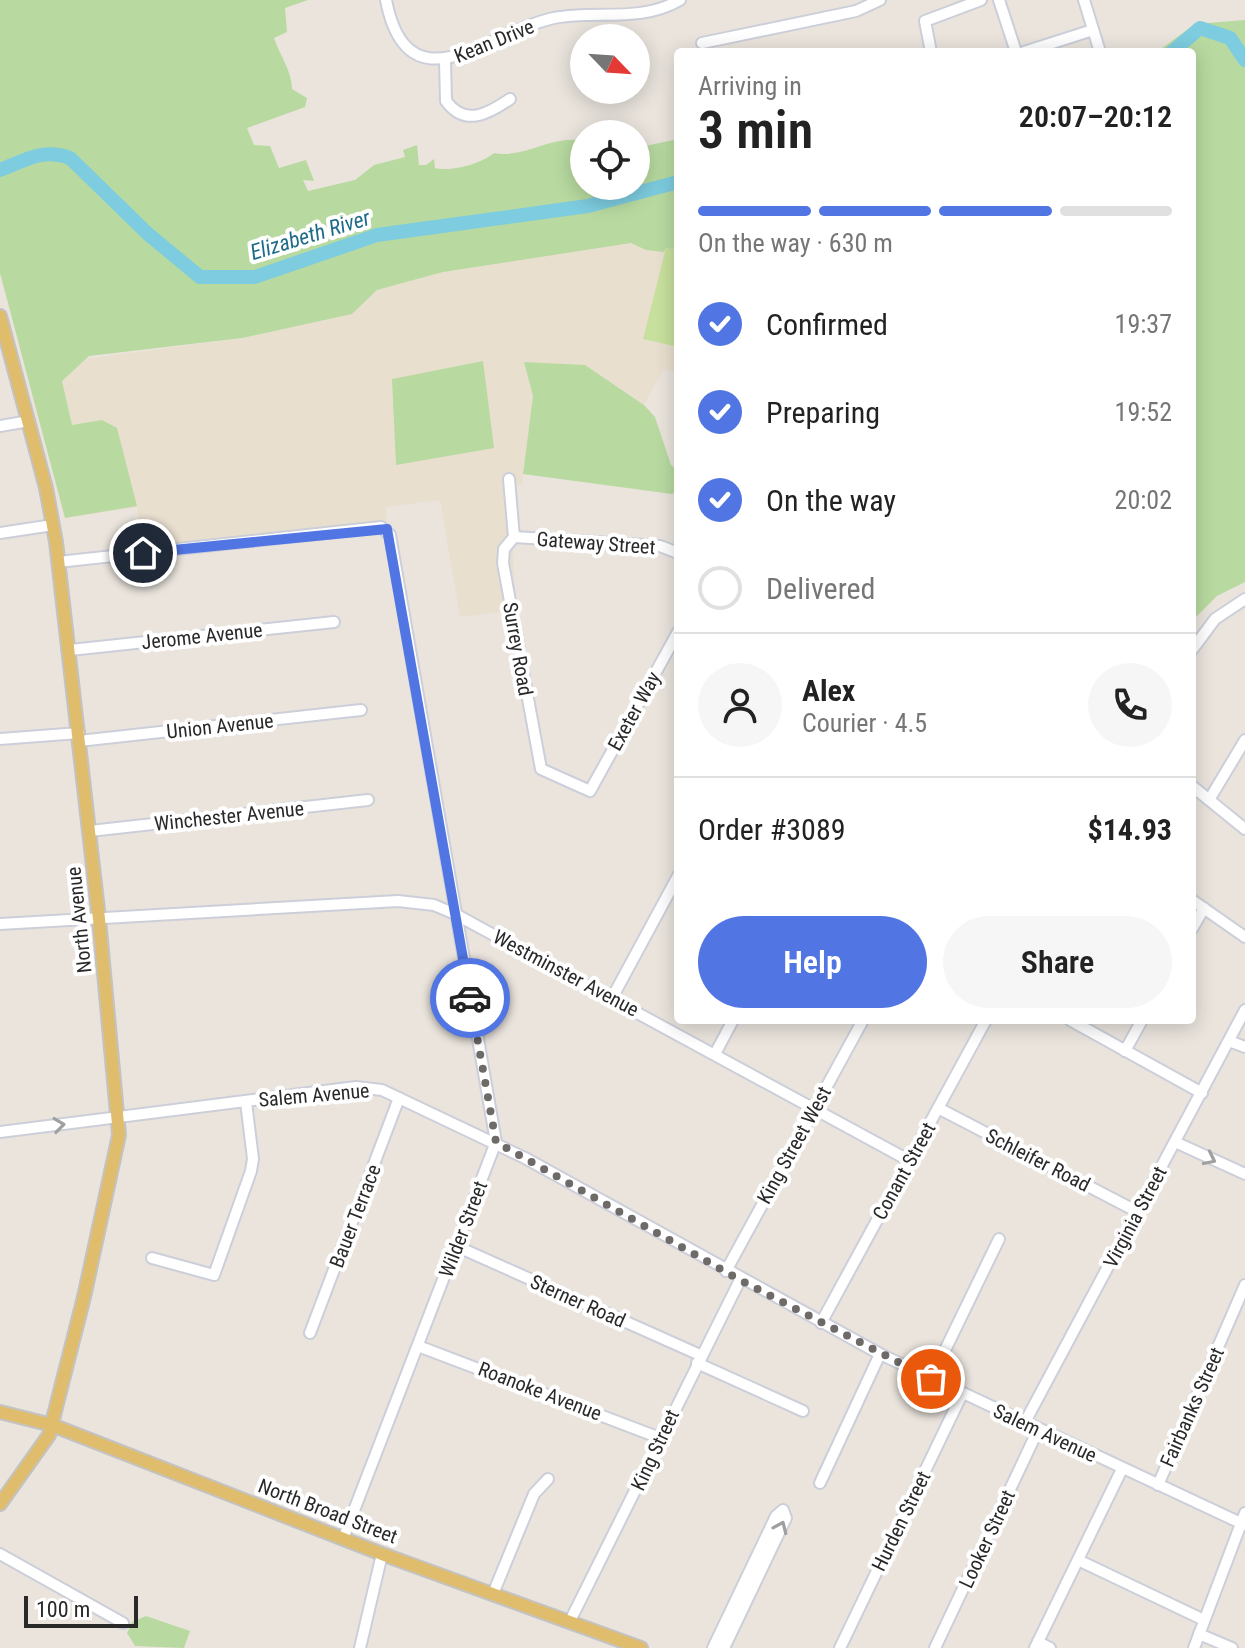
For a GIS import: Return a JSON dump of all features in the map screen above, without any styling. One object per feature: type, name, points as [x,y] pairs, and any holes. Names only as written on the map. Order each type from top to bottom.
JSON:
[{"type":"main road","name":"North Avenue","points":[[0,316],[53,525],[90,831],[119,1135],[52,1425],[42,1450],[0,1504]]},
{"type":"main road","name":"North Broad Street","points":[[0,1412],[52,1425],[382,1554],[641,1648]]},
{"type":"street","name":"Kean Drive","points":[[386,0],[398,38],[420,54],[445,61],[554,18],[643,15],[680,0]]},
{"type":"street","points":[[702,43],[856,11],[880,0]]},
{"type":"street","points":[[930,48],[925,21],[955,3],[981,0]]},
{"type":"street","points":[[999,0],[1015,48]]},
{"type":"street","points":[[1084,0],[1099,48]]},
{"type":"street","points":[[1037,48],[1093,30]]},
{"type":"street","points":[[445,61],[446,101],[459,113],[483,116],[510,99]]},
{"type":"street","points":[[0,426],[29,421]]},
{"type":"street","name":"Surrey Road","points":[[509,479],[514,537],[504,549],[503,563],[538,764],[541,769],[590,791]]},
{"type":"street","points":[[0,533],[53,525]]},
{"type":"street","points":[[58,562],[387,529],[496,1142]]},
{"type":"street","name":"Gateway Street","points":[[514,537],[660,546],[674,551]]},
{"type":"street","points":[[1196,645],[1215,619],[1245,599]]},
{"type":"street","name":"Jerome Avenue","points":[[70,650],[334,622]]},
{"type":"street","name":"Exeter Way","points":[[590,791],[674,644]]},
{"type":"street","name":"Union Avenue","points":[[0,739],[79,737],[361,710]]},
{"type":"street","points":[[1209,800],[1245,740]]},
{"type":"street","points":[[1196,789],[1245,829]]},
{"type":"street","name":"Winchester Avenue","points":[[90,831],[368,800]]},
{"type":"street","points":[[612,998],[674,883]]},
{"type":"street","name":"Westminster Avenue","points":[[0,924],[398,901],[434,905],[612,998],[910,1161]]},
{"type":"street","points":[[1196,903],[1245,937]]},
{"type":"street","points":[[1196,922],[1204,908]]},
{"type":"street","name":"Virginia Street","points":[[1024,1424],[1245,1010]]},
{"type":"street","points":[[715,1054],[731,1024]]},
{"type":"street","name":"King Street West","points":[[726,1271],[861,1024]]},
{"type":"street","name":"Conant Street","points":[[821,1323],[984,1024]]},
{"type":"street","points":[[1077,1024],[1202,1093]]},
{"type":"street","points":[[1125,1051],[1140,1024]]},
{"type":"street","points":[[1229,1041],[1245,1047]]},
{"type":"street","name":"Salem Avenue","points":[[0,1132],[356,1087],[382,1090],[496,1142],[740,1280],[880,1354],[1122,1469],[1243,1520]]},
{"type":"street","name":"Bauer Terrace","points":[[310,1333],[399,1098]]},
{"type":"street","points":[[152,1258],[214,1275],[251,1171],[253,1159],[246,1102]]},
{"type":"street","name":"Schleifer Road","points":[[938,1108],[1138,1212]]},
{"type":"street","name":"Wilder Street","points":[[343,1539],[496,1142]]},
{"type":"street","points":[[1175,1142],[1245,1174]]},
{"type":"street","points":[[931,1379],[999,1239]]},
{"type":"street","name":"Sterner Road","points":[[456,1246],[803,1411]]},
{"type":"street","name":"King Street","points":[[570,1621],[740,1280]]},
{"type":"street","name":"Fairbanks Street","points":[[1158,1485],[1245,1285]]},
{"type":"street","name":"Roanoke Avenue","points":[[418,1346],[660,1438]]},
{"type":"street","points":[[820,1483],[880,1354]]},
{"type":"street","name":"Hurden Street","points":[[840,1648],[962,1394]]},
{"type":"street","name":"Looker Street","points":[[935,1648],[1038,1430]]},
{"type":"street","points":[[1050,1648],[1037,1645],[1122,1469]]},
{"type":"street","points":[[493,1594],[534,1494],[548,1479]]},
{"type":"street","points":[[1194,1648],[1243,1520]]},
{"type":"street","points":[[0,1554],[123,1623]]},
{"type":"street","points":[[360,1648],[382,1554]]},
{"type":"street","points":[[1078,1560],[1204,1620]]},
{"type":"street","points":[[713,1648],[735,1614],[760,1562]]},
{"type":"street","points":[[724,1648],[735,1614]]},
{"type":"street","points":[[1199,1634],[1232,1648]]},
{"type":"shaded area","points":[[631,238],[674,245],[674,371],[663,370],[644,405],[585,365],[524,363],[533,396],[522,485],[511,486],[515,610],[460,617],[440,500],[386,507],[387,526],[142,549],[137,507],[65,518],[25,367],[242,338],[352,314],[377,290],[443,272]]},
{"type":"green space","points":[[0,0],[308,0],[285,8],[287,32],[274,38],[288,70],[292,89],[307,98],[305,107],[247,128],[254,145],[270,146],[279,168],[306,160],[314,181],[303,180],[308,191],[355,180],[374,165],[405,157],[403,150],[417,145],[419,165],[426,165],[434,159],[435,168],[449,169],[474,164],[494,153],[517,153],[570,140],[570,200],[650,200],[650,145],[674,140],[674,250],[646,250],[631,243],[443,272],[377,290],[352,314],[242,338],[89,356],[62,381],[72,425],[102,420],[117,428],[137,506],[65,518],[0,273]]},
{"type":"green space","points":[[1245,20],[1245,582],[1217,596],[1196,617],[1196,48],[1162,48],[1195,24]]},
{"type":"green space","points":[[666,248],[674,250],[674,346],[643,339]]},
{"type":"green space","points":[[483,361],[494,448],[396,465],[392,379]]},
{"type":"green space","points":[[524,362],[585,365],[644,405],[655,417],[674,468],[674,493],[523,474],[533,396]]},
{"type":"green space","points":[[146,1616],[190,1631],[184,1648],[135,1646],[127,1633],[132,1622]]},
{"type":"waterway","name":"Elizabeth River","points":[[1177,48],[1200,28],[1230,38],[1245,60]]},
{"type":"waterway","name":"Elizabeth River","points":[[0,170],[43,155],[70,158],[148,234],[200,277],[255,277],[377,235],[588,206],[674,183]]},
{"type":"way so far","points":[[470,998],[496,1142],[740,1280],[931,1379]]},
{"type":"route","points":[[143,553],[381,527],[387,529],[470,998]]}]
